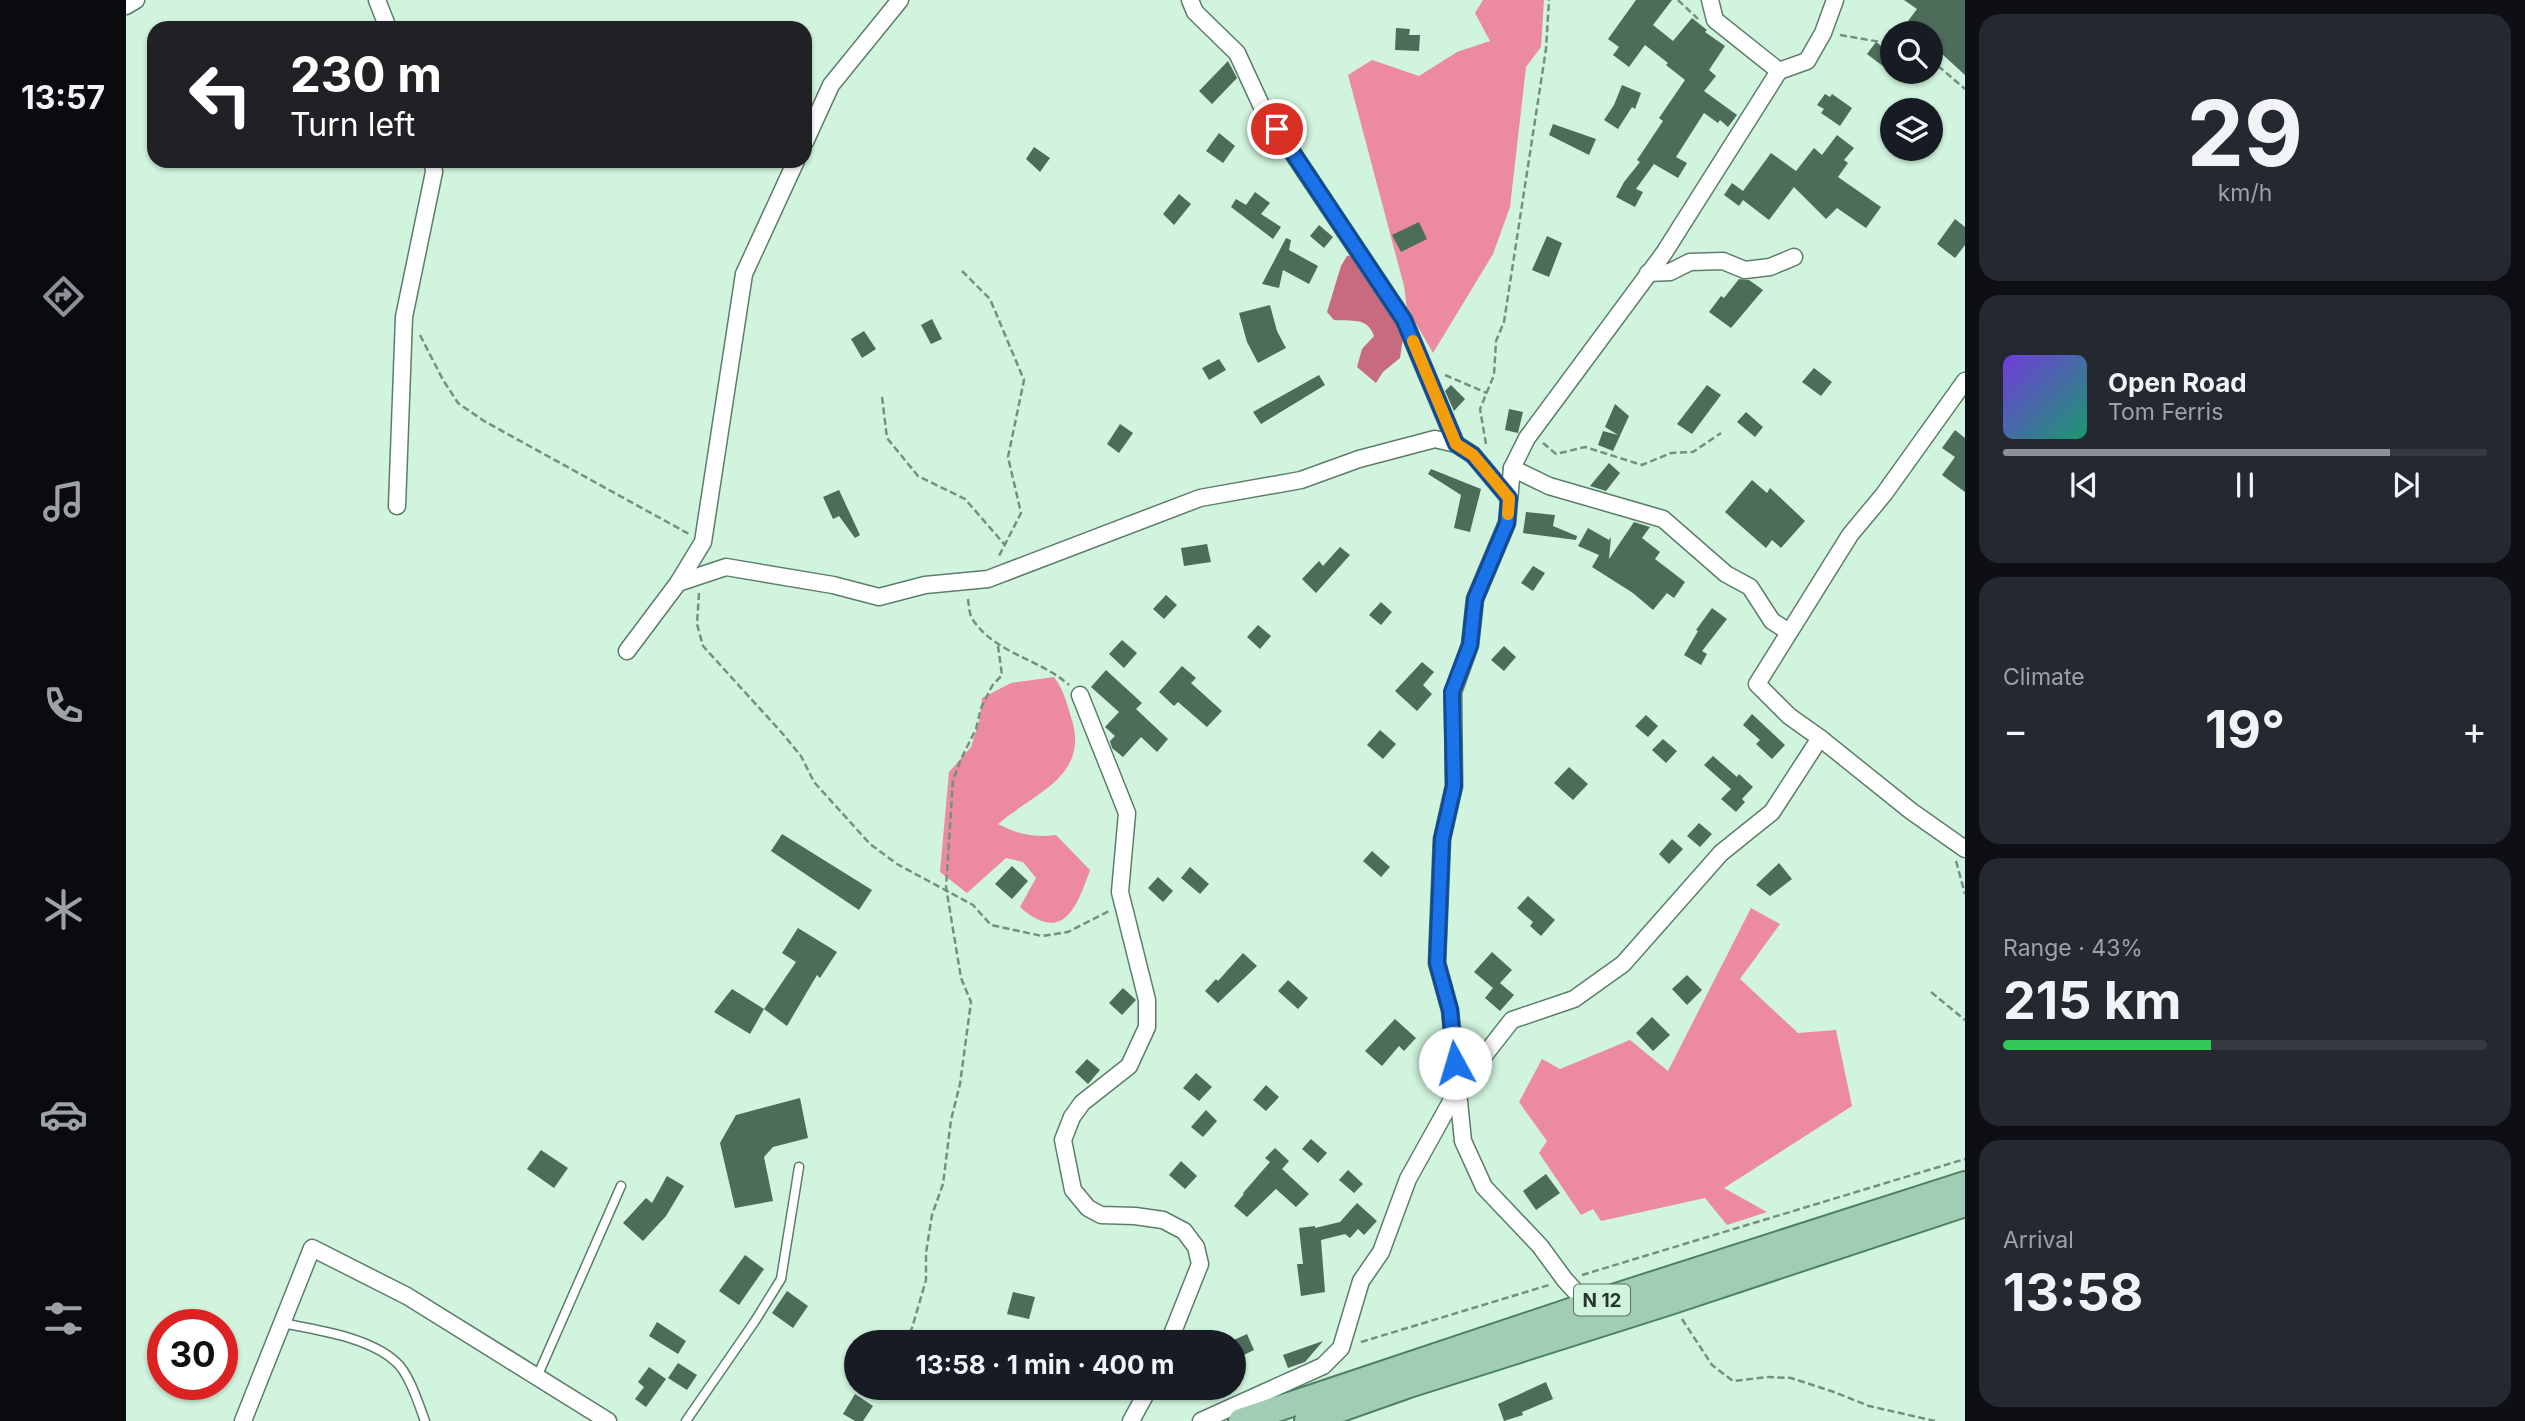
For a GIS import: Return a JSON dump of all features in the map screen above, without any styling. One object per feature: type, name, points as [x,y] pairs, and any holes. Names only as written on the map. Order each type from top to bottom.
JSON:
[{"type":"main road","name":"N 12","points":[[1241,1421],[1588,1305],[1965,1184]]},
{"type":"main road","name":"N 12","points":[[1307,1421],[1965,1204]]},
{"type":"street","points":[[126,6],[136,0]]},
{"type":"street","points":[[377,0],[385,21]]},
{"type":"street","points":[[812,127],[831,85],[900,0]]},
{"type":"street","points":[[1190,0],[1195,12],[1237,53],[1262,107],[1404,320],[1456,444]]},
{"type":"street","points":[[1710,0],[1715,20],[1779,71]]},
{"type":"street","points":[[1588,1305],[1540,1246],[1484,1187],[1464,1141],[1450,1010],[1437,963],[1442,839],[1454,786],[1452,692],[1470,645],[1475,599],[1507,523],[1512,468],[1527,438],[1664,253],[1779,71],[1807,61],[1835,0]]},
{"type":"street","points":[[397,506],[404,317],[434,168]]},
{"type":"street","points":[[627,651],[678,583],[703,541],[744,274],[793,168]]},
{"type":"street","points":[[1648,273],[1670,272],[1690,262],[1723,261],[1745,270],[1770,267],[1794,257]]},
{"type":"street","points":[[1960,854],[1911,811],[1789,716],[1757,684],[1850,535],[1884,494],[1965,381]]},
{"type":"street","points":[[678,583],[726,567],[833,585],[879,597],[925,585],[988,579],[1200,498],[1301,480],[1359,459],[1435,439],[1456,444],[1473,455],[1509,498]]},
{"type":"street","points":[[1512,468],[1549,486],[1663,519],[1726,574],[1750,587],[1772,621],[1789,632]]},
{"type":"street","points":[[1080,695],[1127,813],[1120,892],[1147,1000],[1147,1027],[1129,1066],[1082,1103],[1072,1117],[1063,1140],[1073,1189],[1088,1208],[1101,1215],[1163,1220],[1184,1231],[1196,1247],[1200,1264],[1174,1330]]},
{"type":"street","points":[[1201,1421],[1323,1366],[1341,1348],[1361,1281],[1381,1252],[1408,1179],[1458,1089],[1513,1020],[1574,999],[1623,964],[1721,853],[1772,812],[1820,738]]},
{"type":"street","points":[[243,1421],[312,1248],[407,1296],[608,1421]]},
{"type":"street","points":[[1131,1421],[1142,1400]]},
{"type":"lane","points":[[686,1421],[781,1279],[799,1167]]},
{"type":"lane","points":[[537,1377],[621,1186]]},
{"type":"lane","points":[[282,1323],[331,1332],[378,1350],[398,1363],[425,1421]]},
{"type":"path","points":[[1491,478],[1480,410],[1494,375],[1496,341],[1504,323],[1546,49],[1549,0]]},
{"type":"path","points":[[1678,0],[1682,7],[1700,20],[1715,20]]},
{"type":"path","points":[[1822,33],[1880,42]]},
{"type":"path","points":[[1943,71],[1965,89]]},
{"type":"path","points":[[962,271],[989,299],[1024,380],[1008,457],[1021,513],[988,579]]},
{"type":"path","points":[[404,317],[422,338],[458,403],[484,421],[703,541]]},
{"type":"path","points":[[1423,364],[1487,393]]},
{"type":"path","points":[[882,397],[887,438],[918,476],[965,499],[1005,545]]},
{"type":"path","points":[[1527,438],[1540,441],[1556,454],[1585,447],[1642,465],[1671,453],[1693,452],[1721,433]]},
{"type":"path","points":[[701,576],[697,624],[703,646],[782,733],[801,756],[814,782],[870,844],[897,864],[973,905],[991,925],[1042,936],[1068,932],[1123,904]]},
{"type":"path","points":[[964,582],[971,618],[998,646],[1058,675],[1080,695]]},
{"type":"path","points":[[911,1330],[926,1280],[926,1253],[932,1214],[943,1184],[971,1002],[961,978],[946,890],[953,780],[976,729],[981,708],[992,686],[1002,676],[998,646]]},
{"type":"path","points":[[1960,854],[1965,894]]},
{"type":"path","points":[[1931,992],[1965,1020]]},
{"type":"path","points":[[1341,1348],[1965,1159]]},
{"type":"path","points":[[1670,1302],[1712,1365],[1733,1381],[1768,1377],[1791,1378],[1869,1406],[1905,1412],[1935,1421]]},
{"type":"shaded area","points":[[1483,0],[1544,0],[1541,47],[1526,67],[1510,207],[1493,254],[1433,353],[1407,308],[1404,286],[1348,75],[1372,60],[1419,76],[1457,52],[1490,41],[1475,13]]},
{"type":"shaded area","points":[[1355,255],[1394,313],[1403,338],[1400,358],[1383,372],[1376,383],[1357,367],[1362,349],[1374,336],[1371,330],[1358,321],[1334,320],[1327,312],[1341,266],[1347,256]]},
{"type":"shaded area","points":[[1054,677],[1071,717],[1075,737],[1073,754],[1056,781],[998,824],[1026,834],[1056,835],[1090,870],[1080,897],[1066,917],[1058,922],[1047,922],[1035,918],[1020,907],[1036,878],[1023,862],[1006,858],[967,893],[940,872],[949,772],[971,747],[980,718],[982,698],[1011,683]]},
{"type":"shaded area","points":[[1751,908],[1780,924],[1740,979],[1798,1033],[1836,1030],[1852,1106],[1724,1188],[1767,1212],[1727,1225],[1705,1198],[1601,1221],[1593,1209],[1581,1215],[1539,1153],[1547,1141],[1519,1102],[1542,1059],[1560,1069],[1630,1040],[1668,1071]]},
{"type":"building","points":[[1636,0],[1672,0],[1653,25],[1673,41],[1692,18],[1707,30],[1705,32],[1725,46],[1709,70],[1716,76],[1704,91],[1737,115],[1728,127],[1704,113],[1676,157],[1687,163],[1678,178],[1654,164],[1636,189],[1643,192],[1635,207],[1616,197],[1663,121],[1659,118],[1685,80],[1645,45],[1629,67],[1613,55],[1619,47],[1608,39]]},
{"type":"building","points":[[1904,0],[1965,0],[1965,75],[1943,55],[1943,21],[1908,21],[1917,9]]},
{"type":"building","points":[[1396,28],[1410,29],[1409,35],[1420,35],[1419,51],[1395,50]]},
{"type":"building","points":[[1876,42],[1880,45],[1880,64],[1867,54]]},
{"type":"building","points":[[1228,61],[1237,78],[1212,104],[1199,91]]},
{"type":"building","points":[[1622,85],[1641,93],[1635,109],[1632,107],[1618,129],[1604,120]]},
{"type":"building","points":[[1825,94],[1830,97],[1832,94],[1852,108],[1840,126],[1821,113],[1824,109],[1817,105]]},
{"type":"building","points":[[1553,124],[1596,139],[1589,155],[1549,135]]},
{"type":"building","points":[[1219,133],[1235,146],[1223,163],[1206,151]]},
{"type":"building","points":[[1837,135],[1854,148],[1844,160],[1848,163],[1838,177],[1881,207],[1866,228],[1837,208],[1826,219],[1794,187],[1769,220],[1743,200],[1739,206],[1724,195],[1732,183],[1743,191],[1771,153],[1796,171],[1814,148],[1822,155]]},
{"type":"building","points":[[1034,147],[1050,158],[1040,172],[1026,159]]},
{"type":"building","points":[[1255,192],[1270,203],[1261,214],[1281,227],[1273,239],[1231,207],[1236,199],[1246,205]]},
{"type":"building","points":[[1179,194],[1191,204],[1174,225],[1163,214]]},
{"type":"building","points":[[1955,219],[1965,227],[1965,245],[1955,258],[1937,244]]},
{"type":"building","points":[[1419,222],[1427,239],[1401,252],[1392,235]]},
{"type":"building","points":[[1319,225],[1333,237],[1324,248],[1310,236]]},
{"type":"building","points":[[1547,236],[1562,243],[1549,277],[1532,270]]},
{"type":"building","points":[[1286,238],[1291,240],[1289,250],[1318,266],[1309,284],[1283,270],[1279,288],[1262,284]]},
{"type":"building","points":[[1739,279],[1749,280],[1763,290],[1731,328],[1709,312]]},
{"type":"building","points":[[1270,305],[1277,331],[1286,348],[1258,363],[1247,342],[1239,313]]},
{"type":"building","points":[[932,319],[942,339],[931,344],[921,325]]},
{"type":"building","points":[[864,331],[876,349],[862,358],[851,339]]},
{"type":"building","points":[[1219,359],[1226,370],[1209,380],[1202,368]]},
{"type":"building","points":[[1814,368],[1832,382],[1821,396],[1802,382]]},
{"type":"building","points":[[1319,375],[1325,385],[1261,424],[1253,412]]},
{"type":"building","points":[[1451,385],[1465,399],[1454,411],[1445,391]]},
{"type":"building","points":[[1707,385],[1721,395],[1692,434],[1677,424]]},
{"type":"building","points":[[1615,404],[1629,416],[1613,451],[1598,445],[1603,431],[1618,435],[1605,427]]},
{"type":"building","points":[[1509,409],[1523,412],[1518,433],[1505,430]]},
{"type":"building","points":[[1746,412],[1763,427],[1755,437],[1737,422]]},
{"type":"building","points":[[1120,424],[1133,433],[1119,453],[1107,444]]},
{"type":"building","points":[[1955,430],[1965,438],[1965,492],[1942,475],[1955,457],[1942,448]]},
{"type":"building","points":[[1609,463],[1620,473],[1606,491],[1590,486]]},
{"type":"building","points":[[1431,469],[1481,489],[1470,532],[1454,528],[1461,495],[1428,474]]},
{"type":"building","points":[[1752,480],[1767,493],[1770,488],[1805,521],[1781,548],[1772,540],[1766,548],[1725,512]]},
{"type":"building","points":[[839,490],[860,535],[855,538],[839,516],[833,519],[823,497]]},
{"type":"building","points":[[1526,512],[1555,515],[1553,526],[1577,536],[1576,540],[1523,533]]},
{"type":"building","points":[[1634,522],[1650,527],[1642,538],[1660,552],[1655,559],[1685,582],[1674,598],[1667,593],[1653,610],[1633,593],[1592,567],[1599,555],[1578,546],[1588,528],[1609,540],[1611,537],[1609,559]]},
{"type":"building","points":[[1207,544],[1211,562],[1184,566],[1181,548]]},
{"type":"building","points":[[1340,547],[1350,555],[1316,593],[1302,579],[1319,561],[1323,566]]},
{"type":"building","points":[[1533,566],[1545,573],[1533,591],[1521,583]]},
{"type":"building","points":[[1166,595],[1177,605],[1164,619],[1153,609]]},
{"type":"building","points":[[1381,602],[1392,612],[1381,625],[1369,615]]},
{"type":"building","points":[[1712,608],[1727,619],[1702,651],[1707,654],[1701,665],[1684,655],[1698,631],[1696,630]]},
{"type":"building","points":[[1258,625],[1271,636],[1260,649],[1247,637]]},
{"type":"building","points":[[1122,640],[1137,653],[1124,668],[1109,654]]},
{"type":"building","points":[[1504,646],[1516,657],[1504,671],[1491,660]]},
{"type":"building","points":[[1422,662],[1434,672],[1423,685],[1432,694],[1417,711],[1395,691]]},
{"type":"building","points":[[1182,666],[1196,678],[1191,683],[1222,711],[1207,727],[1178,702],[1174,706],[1159,692]]},
{"type":"building","points":[[1106,670],[1142,703],[1136,709],[1168,739],[1157,752],[1141,737],[1123,757],[1112,748],[1110,741],[1115,736],[1105,727],[1119,712],[1091,687]]},
{"type":"building","points":[[1752,714],[1785,745],[1772,759],[1756,744],[1760,740],[1743,725]]},
{"type":"building","points":[[1646,715],[1658,726],[1648,737],[1635,726]]},
{"type":"building","points":[[1380,730],[1396,744],[1383,759],[1367,745]]},
{"type":"building","points":[[1663,739],[1677,751],[1666,763],[1652,750]]},
{"type":"building","points":[[1713,756],[1753,787],[1742,799],[1745,802],[1736,812],[1721,799],[1731,789],[1704,765]]},
{"type":"building","points":[[1569,767],[1588,784],[1573,800],[1554,783]]},
{"type":"building","points":[[1699,823],[1712,834],[1700,847],[1687,836]]},
{"type":"building","points":[[782,834],[872,890],[859,910],[771,851]]},
{"type":"building","points":[[1672,839],[1683,849],[1669,864],[1659,854]]},
{"type":"building","points":[[1372,851],[1390,867],[1381,877],[1363,861]]},
{"type":"building","points":[[1779,863],[1792,879],[1770,896],[1756,885]]},
{"type":"building","points":[[1012,866],[1028,881],[1012,899],[995,884]]},
{"type":"building","points":[[1190,867],[1209,884],[1200,894],[1181,878]]},
{"type":"building","points":[[1158,877],[1173,891],[1163,902],[1148,888]]},
{"type":"building","points":[[1528,896],[1555,920],[1541,936],[1530,926],[1533,922],[1517,908]]},
{"type":"building","points":[[798,928],[837,952],[820,978],[817,975],[787,1026],[764,1009],[796,962],[782,953]]},
{"type":"building","points":[[1492,952],[1512,970],[1500,983],[1514,995],[1500,1011],[1485,998],[1493,988],[1474,972]]},
{"type":"building","points":[[1243,953],[1257,966],[1218,1003],[1205,991],[1216,979],[1218,981]]},
{"type":"building","points":[[1687,975],[1702,990],[1687,1005],[1672,989]]},
{"type":"building","points":[[1288,980],[1308,998],[1298,1009],[1278,991]]},
{"type":"building","points":[[1123,988],[1136,1000],[1122,1015],[1109,1003]]},
{"type":"building","points":[[732,989],[764,1009],[750,1034],[714,1012]]},
{"type":"building","points":[[1652,1017],[1670,1035],[1653,1051],[1636,1033]]},
{"type":"building","points":[[1395,1019],[1416,1038],[1404,1051],[1399,1046],[1382,1066],[1365,1051]]},
{"type":"building","points":[[1087,1059],[1100,1070],[1088,1084],[1075,1072]]},
{"type":"building","points":[[1196,1073],[1212,1087],[1199,1101],[1183,1088]]},
{"type":"building","points":[[1266,1085],[1279,1097],[1266,1111],[1253,1100]]},
{"type":"building","points":[[800,1098],[808,1138],[773,1147],[764,1157],[773,1201],[735,1208],[720,1143],[736,1115]]},
{"type":"building","points":[[1206,1110],[1217,1121],[1203,1137],[1191,1127]]},
{"type":"building","points":[[1311,1139],[1327,1153],[1318,1163],[1302,1149]]},
{"type":"building","points":[[1275,1148],[1289,1161],[1282,1169],[1309,1194],[1296,1207],[1276,1189],[1247,1217],[1234,1206],[1270,1162],[1265,1158]]},
{"type":"building","points":[[541,1150],[568,1168],[554,1188],[527,1169]]},
{"type":"building","points":[[1181,1161],[1197,1176],[1185,1189],[1169,1175]]},
{"type":"building","points":[[1348,1170],[1363,1184],[1354,1193],[1339,1180]]},
{"type":"building","points":[[1546,1174],[1560,1193],[1536,1210],[1523,1191]]},
{"type":"building","points":[[667,1176],[684,1186],[666,1216],[643,1241],[623,1223],[646,1198],[652,1203]]},
{"type":"building","points":[[1357,1203],[1377,1221],[1364,1235],[1358,1229],[1350,1238],[1345,1234],[1321,1240],[1325,1292],[1301,1296],[1297,1264],[1303,1264],[1299,1228],[1315,1228],[1340,1222]]},
{"type":"building","points":[[745,1255],[764,1269],[739,1305],[719,1291]]},
{"type":"building","points":[[787,1291],[808,1306],[793,1328],[772,1313]]},
{"type":"building","points":[[1013,1292],[1035,1297],[1029,1319],[1007,1314]]},
{"type":"building","points":[[657,1322],[686,1341],[678,1354],[649,1336]]},
{"type":"building","points":[[1246,1334],[1254,1350],[1246,1354]]},
{"type":"building","points":[[1323,1341],[1305,1362],[1288,1368],[1283,1355]]},
{"type":"building","points":[[678,1363],[697,1375],[687,1390],[668,1378]]},
{"type":"building","points":[[649,1367],[666,1379],[646,1407],[635,1399],[644,1387],[638,1382]]},
{"type":"building","points":[[1546,1382],[1553,1399],[1522,1412],[1523,1415],[1504,1421],[1498,1404]]},
{"type":"building","points":[[851,1400],[864,1400],[873,1406],[863,1421],[855,1421],[843,1414]]},
{"type":"slow traffic","points":[[1413,341],[1456,444],[1473,455],[1509,498],[1508,514]]},
{"type":"route","points":[[1277,129],[1404,320],[1456,444],[1473,455],[1509,498],[1507,523],[1475,599],[1470,645],[1452,692],[1454,786],[1442,839],[1437,963],[1450,1010],[1455,1063]]}]
